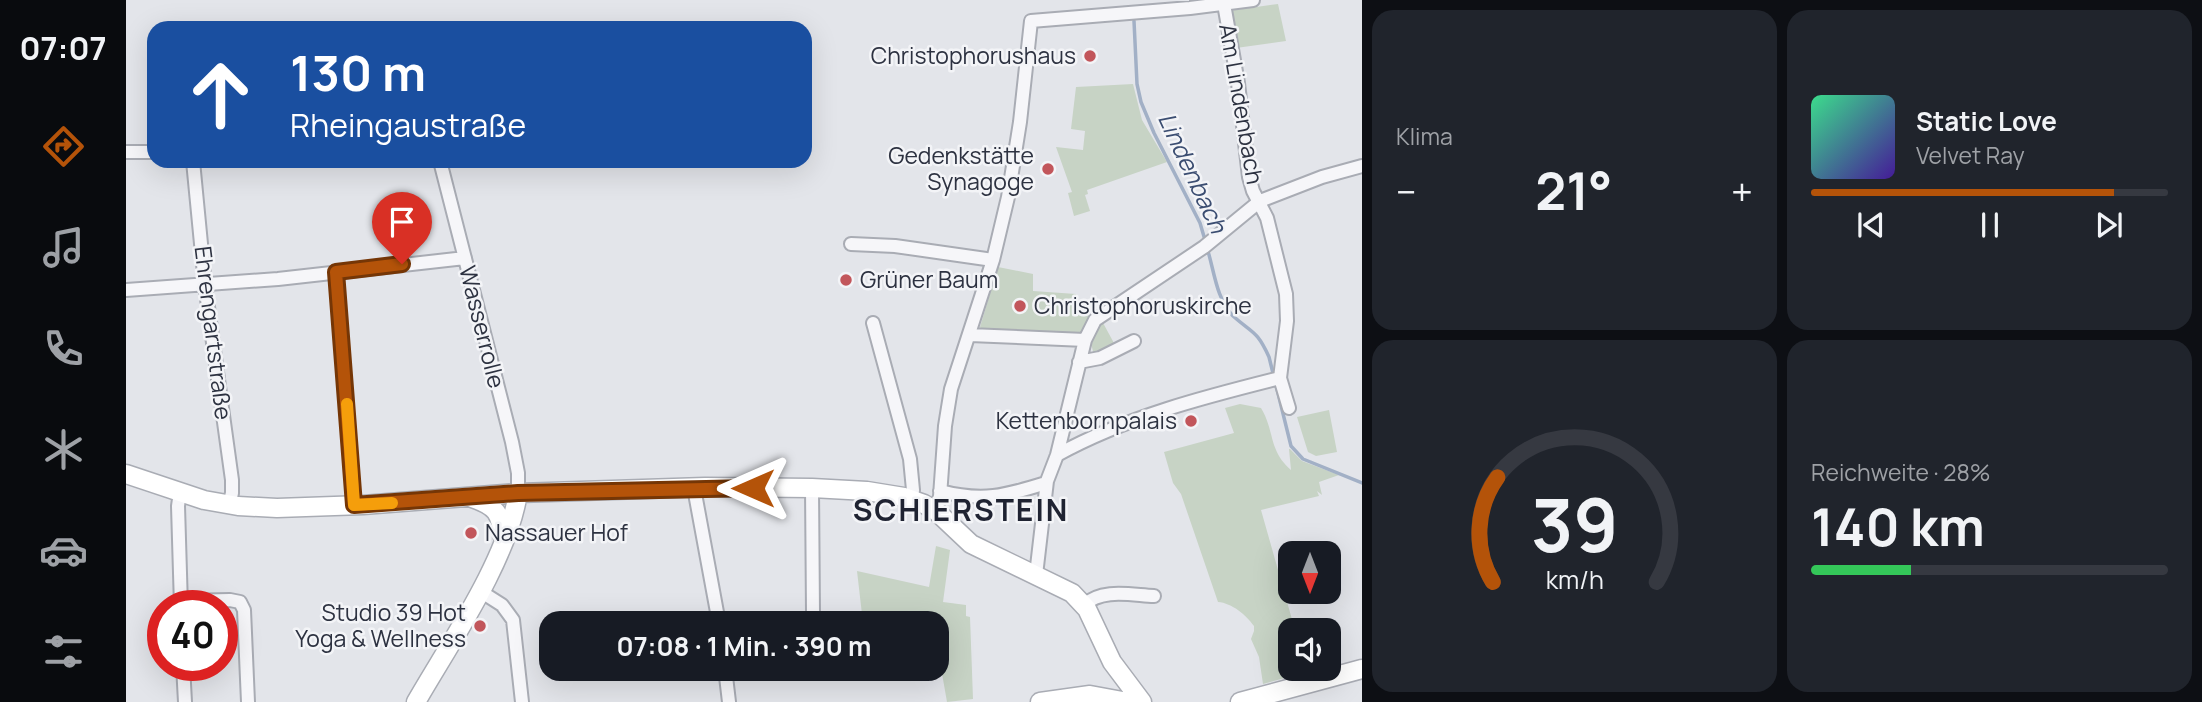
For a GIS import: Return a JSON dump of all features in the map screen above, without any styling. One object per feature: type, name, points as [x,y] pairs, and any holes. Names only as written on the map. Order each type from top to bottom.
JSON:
[{"type":"street","points":[[936,511],[948,404],[993,260],[1015,155],[1031,21],[1225,8],[1253,0]]},
{"type":"street","name":"Am Lindenbach","points":[[1225,8],[1240,95],[1249,177],[1267,218],[1286,294],[1287,321],[1275,379],[1289,408]]},
{"type":"street","points":[[126,152],[147,152]]},
{"type":"street","points":[[1036,575],[1046,483],[1057,455],[1079,362],[1092,323],[1101,313],[1207,244],[1260,201],[1322,177],[1362,166]]},
{"type":"street","name":"Ehrengartstraße","points":[[194,168],[205,285],[232,480],[230,503]]},
{"type":"street","name":"Wasserrolle","points":[[442,168],[512,442],[519,473],[518,493]]},
{"type":"street","points":[[851,244],[895,246],[993,260]]},
{"type":"street","points":[[126,290],[278,279],[465,258]]},
{"type":"street","points":[[336,272],[354,505]]},
{"type":"street","points":[[873,323],[910,459],[912,499]]},
{"type":"street","points":[[970,335],[1085,340]]},
{"type":"street","points":[[1079,362],[1100,358],[1134,341]]},
{"type":"street","points":[[1057,455],[1156,411],[1275,379]]},
{"type":"street","points":[[126,474],[204,500],[260,507],[354,505],[518,493],[694,488],[812,488],[875,492],[912,499],[936,511],[971,544],[1072,593],[1093,618],[1112,662],[1142,702]]},
{"type":"street","points":[[940,491],[976,498],[1021,491],[1046,483]]},
{"type":"street","points":[[694,488],[717,611]]},
{"type":"street","points":[[812,488],[813,611]]},
{"type":"street","points":[[180,492],[181,590]]},
{"type":"street","points":[[416,702],[480,591],[503,542],[518,493]]},
{"type":"street","points":[[470,498],[489,504],[495,510],[501,523],[503,542]]},
{"type":"street","points":[[480,591],[502,605],[513,620],[522,702]]},
{"type":"street","points":[[1084,605],[1103,594],[1154,596]]},
{"type":"street","points":[[238,602],[244,610],[248,702]]},
{"type":"street","points":[[1090,695],[1107,680],[1112,662]]},
{"type":"street","points":[[1240,702],[1362,669]]},
{"type":"street","points":[[184,681],[185,702]]},
{"type":"street","points":[[727,681],[729,702]]},
{"type":"street","points":[[1040,702],[1090,695],[1128,702]]},
{"type":"green space","points":[[1278,4],[1286,41],[1236,48],[1228,11]]},
{"type":"green space","points":[[1133,84],[1142,120],[1167,162],[1087,190],[1088,194],[1085,195],[1090,211],[1074,216],[1068,193],[1072,192],[1056,147],[1083,150],[1085,131],[1071,129],[1076,87]]},
{"type":"green space","points":[[998,267],[1033,274],[1033,291],[1076,294],[1080,307],[1102,321],[1115,345],[1094,355],[1090,340],[982,331],[980,327]]},
{"type":"green space","points":[[1240,404],[1261,408],[1275,448],[1291,470],[1289,449],[1302,461],[1339,475],[1319,482],[1322,495],[1317,491],[1319,496],[1261,510],[1278,570],[1278,604],[1288,604],[1292,618],[1278,618],[1278,680],[1263,684],[1259,657],[1251,639],[1254,626],[1238,610],[1218,602],[1164,452],[1234,433],[1225,408]]},
{"type":"green space","points":[[1329,410],[1337,452],[1316,456],[1308,452],[1297,417]]},
{"type":"green space","points":[[936,546],[950,550],[943,602],[966,605],[966,616],[970,617],[973,699],[947,702],[943,681],[949,681],[949,611],[862,611],[857,571],[929,587]]},
{"type":"waterway","name":"Lindenbach","points":[[1134,21],[1137,84],[1141,102],[1200,223],[1205,240]]},
{"type":"waterway","name":"Lindenbach","points":[[1207,248],[1216,284],[1227,309],[1254,333],[1269,357],[1291,446],[1303,459],[1362,483]]},
{"type":"slow traffic","points":[[347,404],[354,505],[392,503]]},
{"type":"place","name":"Christophorushaus","points":[[1090,56]]},
{"type":"place","name":"Gedenkstätte Synagoge","points":[[1048,169]]},
{"type":"place","name":"Grüner Baum","points":[[846,280]]},
{"type":"place","name":"Christophoruskirche","points":[[1020,306]]},
{"type":"place","name":"Kettenbornpalais","points":[[1191,421]]},
{"type":"place","name":"Nassauer Hof","points":[[471,533]]},
{"type":"place","name":"Studio 39 Hot Yoga & Wellness","points":[[480,626]]},
{"type":"district","name":"SCHIERSTEIN","points":[[961,511]]},
{"type":"route","points":[[402,264],[336,272],[354,505],[518,493],[753,488]]}]
